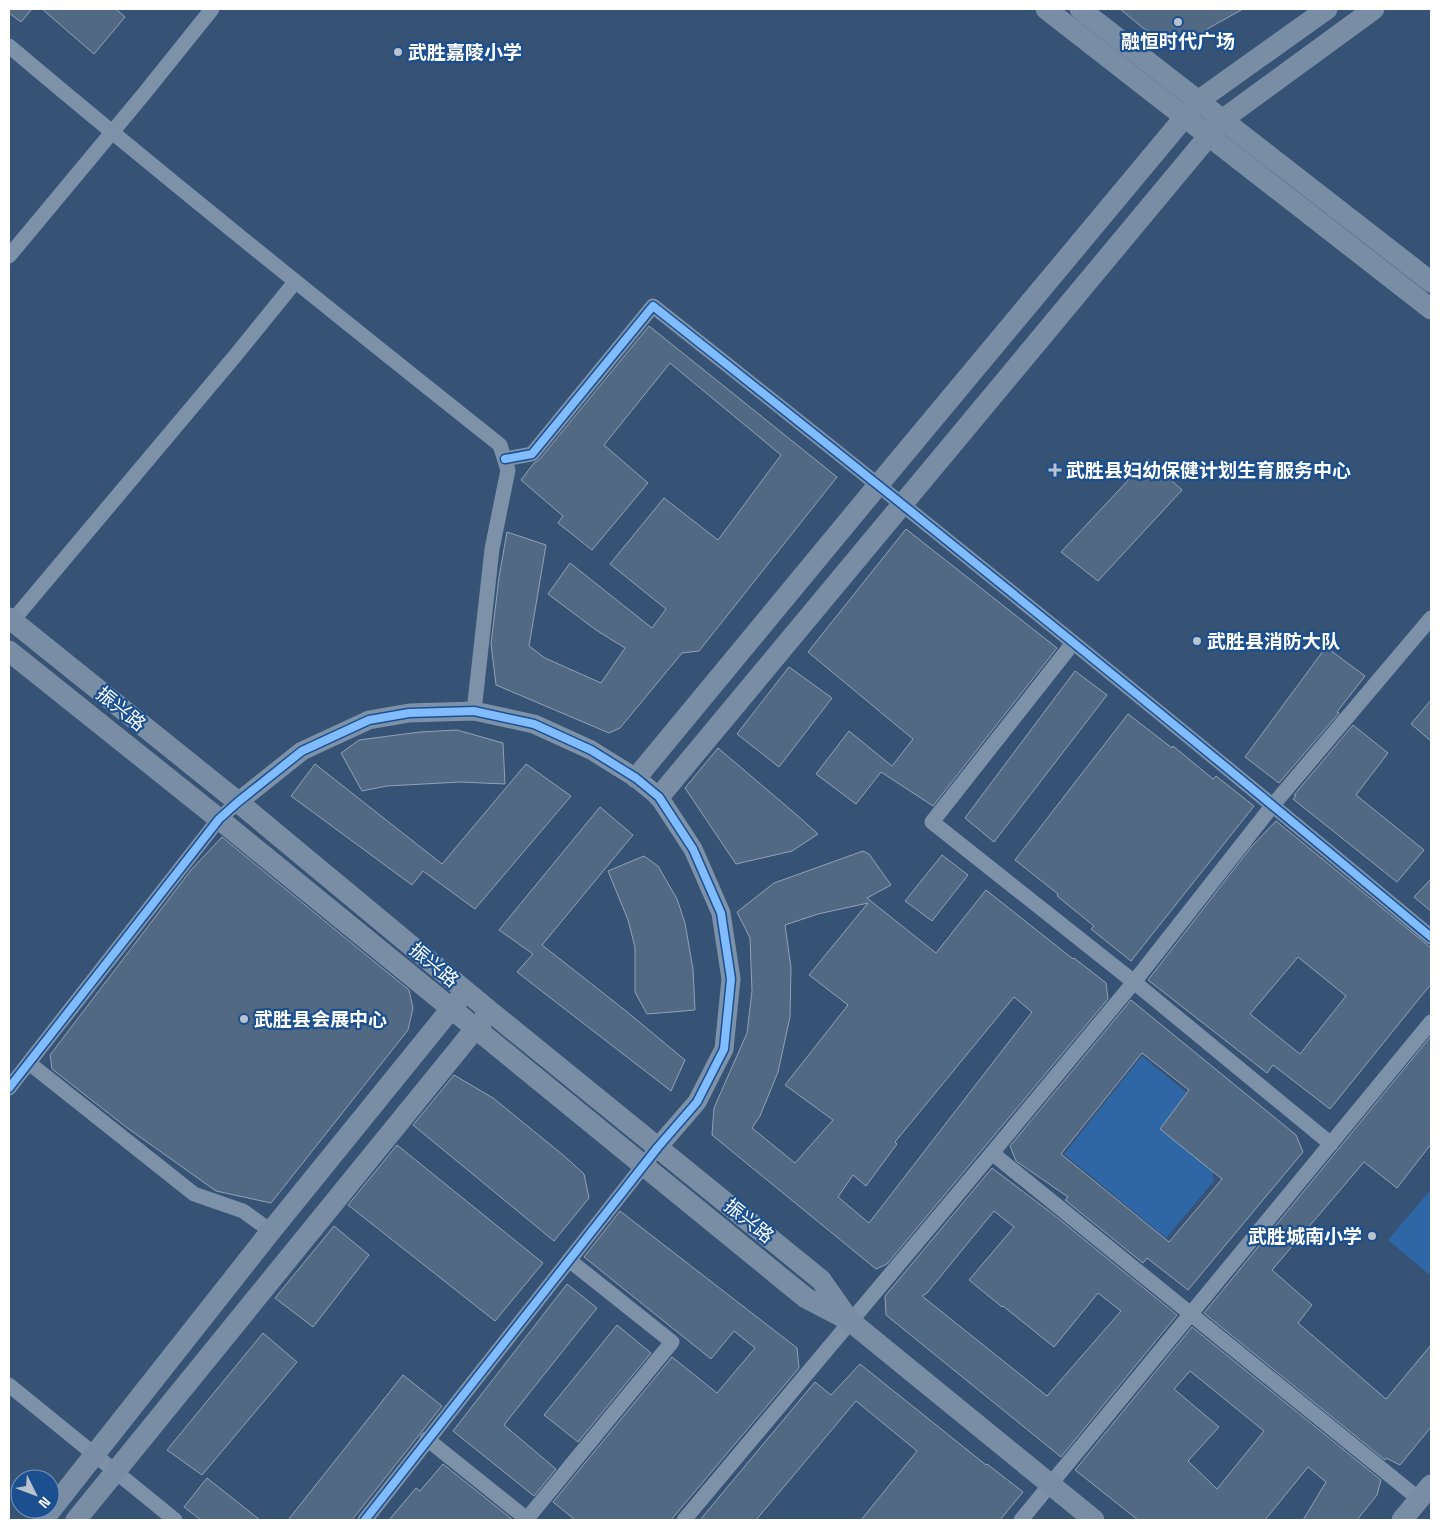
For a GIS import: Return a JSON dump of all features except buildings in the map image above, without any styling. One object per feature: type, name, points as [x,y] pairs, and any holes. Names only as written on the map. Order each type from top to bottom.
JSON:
[{"type":"main road","points":[[1046,9],[1186,118],[1216,128],[1431,282]]},
{"type":"main road","points":[[1080,9],[1198,101],[1216,128],[1431,310]]},
{"type":"main road","points":[[636,778],[878,484],[1186,118],[1198,101],[1327,9]]},
{"type":"main road","points":[[659,797],[1216,128],[1374,9]]},
{"type":"main road","name":"振兴路","points":[[10,622],[238,802],[491,1012],[821,1280],[850,1321]]},
{"type":"main road","name":"振兴路","points":[[9,651],[219,819],[806,1298],[850,1321],[1094,1520]]},
{"type":"main road","points":[[43,1520],[271,1231],[466,991]]},
{"type":"main road","points":[[76,1520],[474,1029],[491,1012]]},
{"type":"main road","points":[[1402,1520],[1425,1492]]},
{"type":"street","points":[[9,256],[212,9]]},
{"type":"street","points":[[9,46],[295,282],[500,445],[508,470],[492,549],[474,711]]},
{"type":"street","points":[[10,622],[235,356],[295,282]]},
{"type":"street","points":[[505,459],[532,454],[653,306],[903,504],[1273,805],[1431,938]]},
{"type":"street","points":[[684,1520],[1134,982],[1273,805],[1431,618]]},
{"type":"street","points":[[1073,643],[932,822],[1134,982],[1331,1144]]},
{"type":"street","points":[[9,1088],[219,819],[302,751],[369,720],[409,713],[474,711],[534,724],[591,750],[636,778],[659,797],[694,849],[721,913],[731,979],[724,1049],[697,1102],[644,1165],[365,1520]]},
{"type":"street","points":[[1021,1520],[1431,1022]]},
{"type":"street","points":[[29,1063],[194,1194],[243,1211],[271,1231]]},
{"type":"street","points":[[992,1153],[1191,1314],[1425,1492]]},
{"type":"street","points":[[427,1439],[527,1520],[672,1342],[569,1260]]},
{"type":"street","points":[[9,1385],[175,1520]]},
{"type":"shaded area","points":[[1142,1056],[1239,1135],[1212,1169],[1214,1181],[1166,1238],[1064,1154]]},
{"type":"shaded area","points":[[1431,1189],[1431,1276],[1388,1240]]},
{"type":"cycle path","points":[[505,459],[532,454],[653,306],[1044,619],[1431,937]]},
{"type":"cycle path","points":[[9,1088],[219,819],[302,751],[369,720],[409,713],[474,711],[534,724],[591,750],[636,778],[659,797],[693,849],[721,913],[731,979],[724,1049],[697,1102],[658,1147],[365,1520]]},
{"type":"place","name":"融恒时代广场","points":[[1178,22]]},
{"type":"place","name":"武胜嘉陵小学","points":[[398,52]]},
{"type":"place","name":"武胜县妇幼保健计划生育服务中心","points":[[1055,470]]},
{"type":"place","name":"武胜县消防大队","points":[[1197,641]]},
{"type":"place","name":"武胜县会展中心","points":[[244,1019]]},
{"type":"place","name":"武胜城南小学","points":[[1372,1236]]}]
